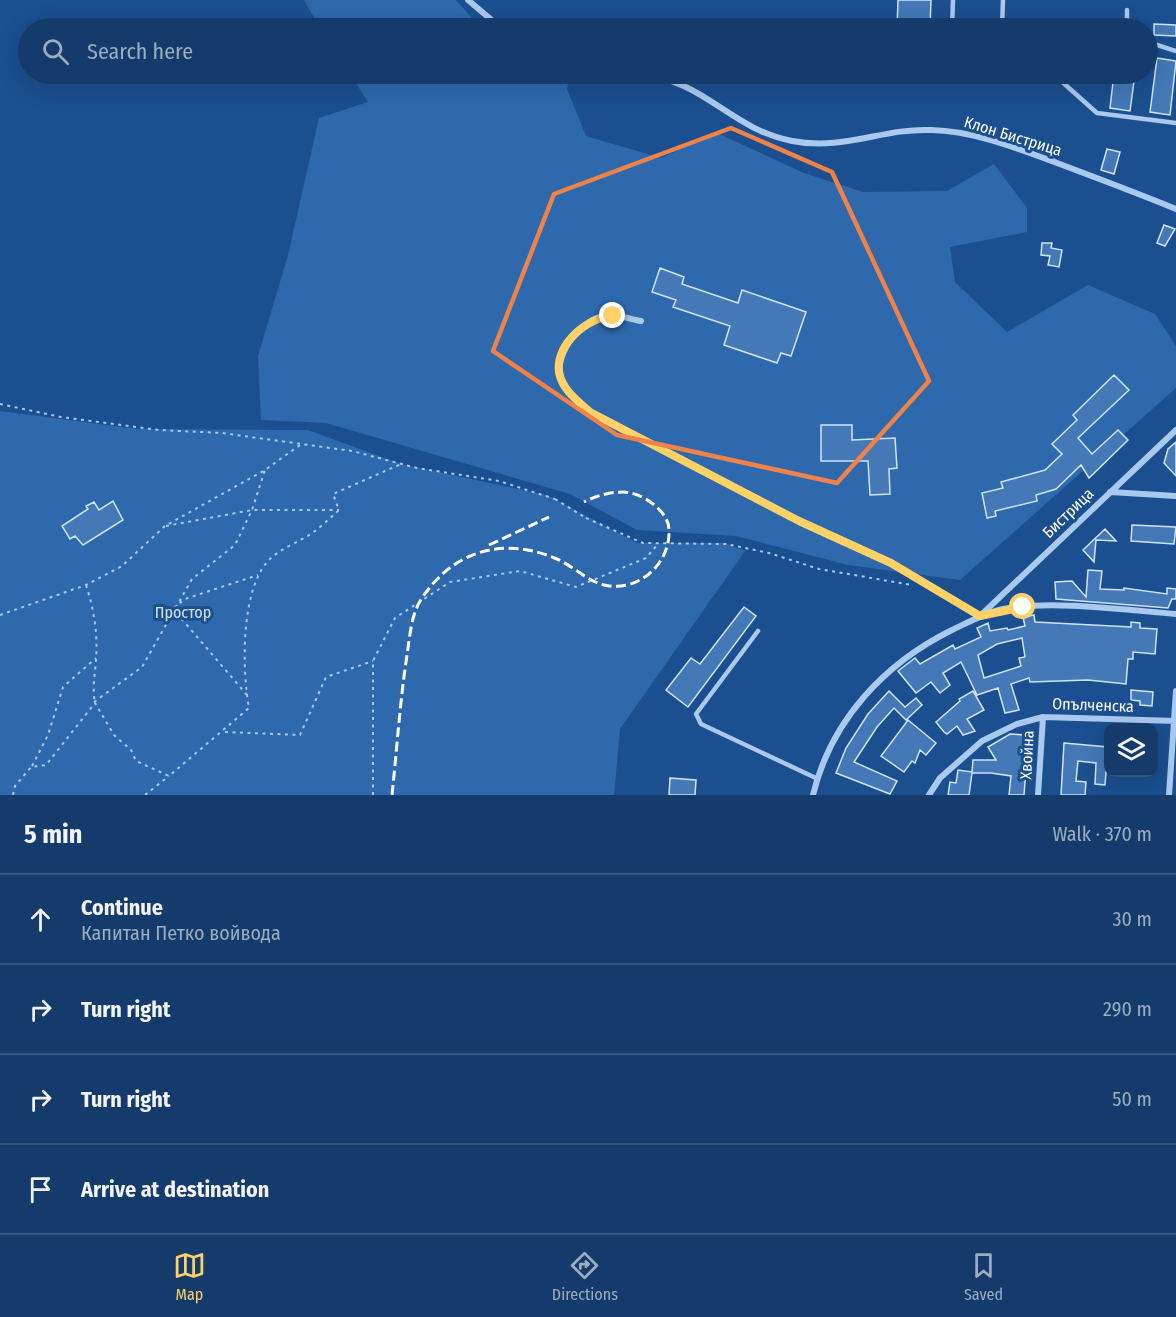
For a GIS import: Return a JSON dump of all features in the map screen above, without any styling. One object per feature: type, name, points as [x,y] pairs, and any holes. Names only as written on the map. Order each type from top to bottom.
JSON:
[{"type":"street","points":[[468,0],[489,18]]},
{"type":"street","name":"Клон Бистрица","points":[[684,84],[702,93],[741,122],[763,133],[790,141],[824,146],[905,130],[932,130],[976,136],[1018,149],[1176,209]]},
{"type":"street","points":[[641,321],[600,316],[586,324],[563,351],[559,370],[566,389],[590,412],[799,521],[891,563],[980,616]]},
{"type":"street","name":"Бистрица","points":[[980,616],[1176,430]]},
{"type":"street","points":[[1110,492],[1176,496]]},
{"type":"street","points":[[813,795],[826,753],[841,727],[878,682],[914,650],[980,616],[1023,607],[1176,614]]},
{"type":"street","points":[[1169,795],[1176,691]]},
{"type":"street","name":"Опълченска","points":[[929,795],[939,778],[982,741],[1017,724],[1043,717],[1175,721]]},
{"type":"street","name":"Хвойна","points":[[1038,795],[1043,717]]},
{"type":"lane","points":[[952,0],[952,18]]},
{"type":"lane","points":[[1003,18],[1004,0]]},
{"type":"lane","points":[[1127,10],[1127,18]]},
{"type":"lane","points":[[1158,45],[1176,51]]},
{"type":"lane","points":[[1065,84],[1097,112],[1176,123]]},
{"type":"lane","points":[[758,631],[696,714],[701,724],[818,779]]},
{"type":"path","points":[[0,404],[62,417],[159,430],[222,433],[378,456],[401,465],[499,481],[555,499],[586,518],[631,540],[658,544],[726,544],[751,548],[819,569],[918,586]]},
{"type":"path","points":[[0,615],[86,585],[122,566],[165,526],[265,470],[300,445]]},
{"type":"path","points":[[339,510],[333,494],[401,465]]},
{"type":"path","points":[[32,767],[46,765],[95,703],[142,667],[192,579],[234,545],[252,510],[265,470]]},
{"type":"path","points":[[165,526],[252,510],[339,510]]},
{"type":"path","points":[[145,795],[224,732],[249,708],[245,659],[249,612],[258,575],[272,557],[313,532],[339,510]]},
{"type":"path","points":[[373,795],[373,661],[395,618],[450,582],[520,571],[576,587],[646,558],[658,544]]},
{"type":"path","points":[[175,607],[185,599],[258,575]]},
{"type":"path","points":[[86,585],[94,612],[96,658],[93,689],[95,703],[114,735],[132,750],[136,761],[169,776]]},
{"type":"path","points":[[175,607],[180,617],[247,695]]},
{"type":"path","points":[[13,795],[15,786],[32,767],[48,735],[63,687],[96,658]]},
{"type":"path","points":[[224,732],[300,735],[326,677],[373,661]]},
{"type":"highlighted area","points":[[731,128],[832,172],[929,381],[837,483],[617,435],[493,351],[554,194]]},
{"type":"green space","points":[[304,0],[456,0],[472,18],[314,18]]},
{"type":"green space","points":[[356,84],[568,84],[567,89],[586,136],[661,158],[717,133],[804,173],[863,192],[947,191],[994,164],[1027,208],[1027,232],[950,247],[955,282],[1007,332],[1088,285],[1155,314],[1176,346],[1176,388],[960,580],[848,565],[736,536],[637,530],[570,494],[326,423],[261,420],[258,356],[288,255],[319,118],[368,102]]},
{"type":"green space","name":"Простор","points":[[0,411],[138,429],[308,430],[401,464],[547,495],[637,543],[725,543],[745,551],[620,729],[614,795],[0,795]]},
{"type":"building","points":[[898,0],[931,0],[930,18],[897,18]]},
{"type":"building","points":[[1158,24],[1176,25],[1176,36],[1158,35]]},
{"type":"building","points":[[1158,58],[1176,61],[1170,115],[1150,112],[1154,84],[1158,84]]},
{"type":"building","points":[[1113,84],[1134,84],[1130,111],[1110,108]]},
{"type":"building","points":[[1107,149],[1120,152],[1114,174],[1101,170]]},
{"type":"building","points":[[1164,225],[1175,229],[1165,246],[1157,243]]},
{"type":"building","points":[[1042,243],[1052,243],[1051,248],[1062,250],[1059,267],[1048,265],[1050,256],[1041,255]]},
{"type":"building","points":[[660,268],[684,277],[682,284],[738,303],[742,290],[806,312],[791,356],[781,353],[777,363],[724,345],[730,326],[673,307],[676,300],[652,292]]},
{"type":"building","points":[[1114,375],[1129,390],[1078,438],[1092,454],[1118,430],[1128,440],[1089,478],[1081,465],[1056,489],[1036,495],[1037,501],[995,511],[996,516],[987,518],[982,493],[1003,488],[1001,482],[1045,470],[1062,454],[1052,444],[1077,420],[1073,415]]},
{"type":"building","points":[[821,425],[852,425],[852,440],[895,438],[897,468],[889,469],[890,494],[870,495],[868,461],[821,461]]},
{"type":"building","points":[[1176,442],[1176,476],[1164,463],[1168,449]]},
{"type":"building","points":[[113,501],[123,520],[83,545],[75,536],[70,539],[62,526],[88,509],[86,506],[94,502],[99,510]]},
{"type":"building","points":[[1132,525],[1176,527],[1174,544],[1131,541]]},
{"type":"building","points":[[1105,529],[1116,541],[1096,540],[1094,562],[1083,550]]},
{"type":"building","points":[[1088,570],[1102,571],[1100,589],[1124,590],[1124,588],[1167,594],[1167,588],[1176,589],[1176,599],[1172,599],[1168,608],[1056,599],[1055,582],[1072,581],[1086,597]]},
{"type":"building","points":[[744,607],[756,616],[688,707],[666,690],[691,658],[700,664]]},
{"type":"building","points":[[1034,615],[1035,622],[1131,627],[1131,622],[1140,623],[1140,628],[1157,629],[1155,654],[1133,652],[1133,659],[1128,659],[1126,684],[1088,680],[1030,682],[1029,678],[1011,684],[1019,710],[1005,713],[998,688],[977,695],[961,662],[943,673],[950,685],[940,693],[931,682],[916,693],[898,671],[915,658],[920,664],[953,645],[955,649],[981,637],[977,628],[988,623],[990,631],[1025,626],[1023,617]],"holes":[[[1022,638],[1025,657],[1019,658],[1021,666],[984,678],[978,655],[997,644]]]},
{"type":"building","points":[[1131,690],[1153,692],[1152,706],[1140,705],[1140,701],[1131,700]]},
{"type":"building","points":[[889,691],[905,707],[916,698],[922,705],[906,720],[894,708],[877,727],[854,762],[897,781],[890,794],[836,773],[846,748],[868,714]]},
{"type":"building","points":[[973,691],[984,710],[967,719],[975,731],[963,735],[957,726],[947,734],[936,722],[960,701],[959,699]]},
{"type":"building","points":[[908,720],[936,743],[926,755],[920,750],[915,763],[912,761],[904,772],[881,756]]},
{"type":"building","points":[[1010,734],[1026,735],[1028,743],[1024,795],[1009,795],[1011,776],[972,773],[969,795],[948,795],[950,782],[956,783],[958,770],[972,772],[973,760],[996,760],[988,747]]},
{"type":"building","points":[[1064,743],[1104,747],[1105,785],[1095,784],[1096,763],[1078,761],[1076,781],[1086,782],[1085,795],[1061,795]]},
{"type":"building","points":[[670,778],[696,780],[695,795],[669,795]]},
{"type":"railway","points":[[392,795],[402,690],[413,618],[422,598],[449,568],[482,552],[518,549],[537,552],[557,559],[598,583],[617,586],[640,580],[659,564],[665,553],[669,529],[664,515],[652,503],[638,495],[623,492],[603,495],[584,502]]},
{"type":"railway","points":[[489,545],[549,517]]},
{"type":"route","points":[[613,316],[600,316],[586,324],[563,351],[559,370],[566,389],[590,412],[799,521],[891,563],[980,616],[1002,609],[1023,607]]}]
